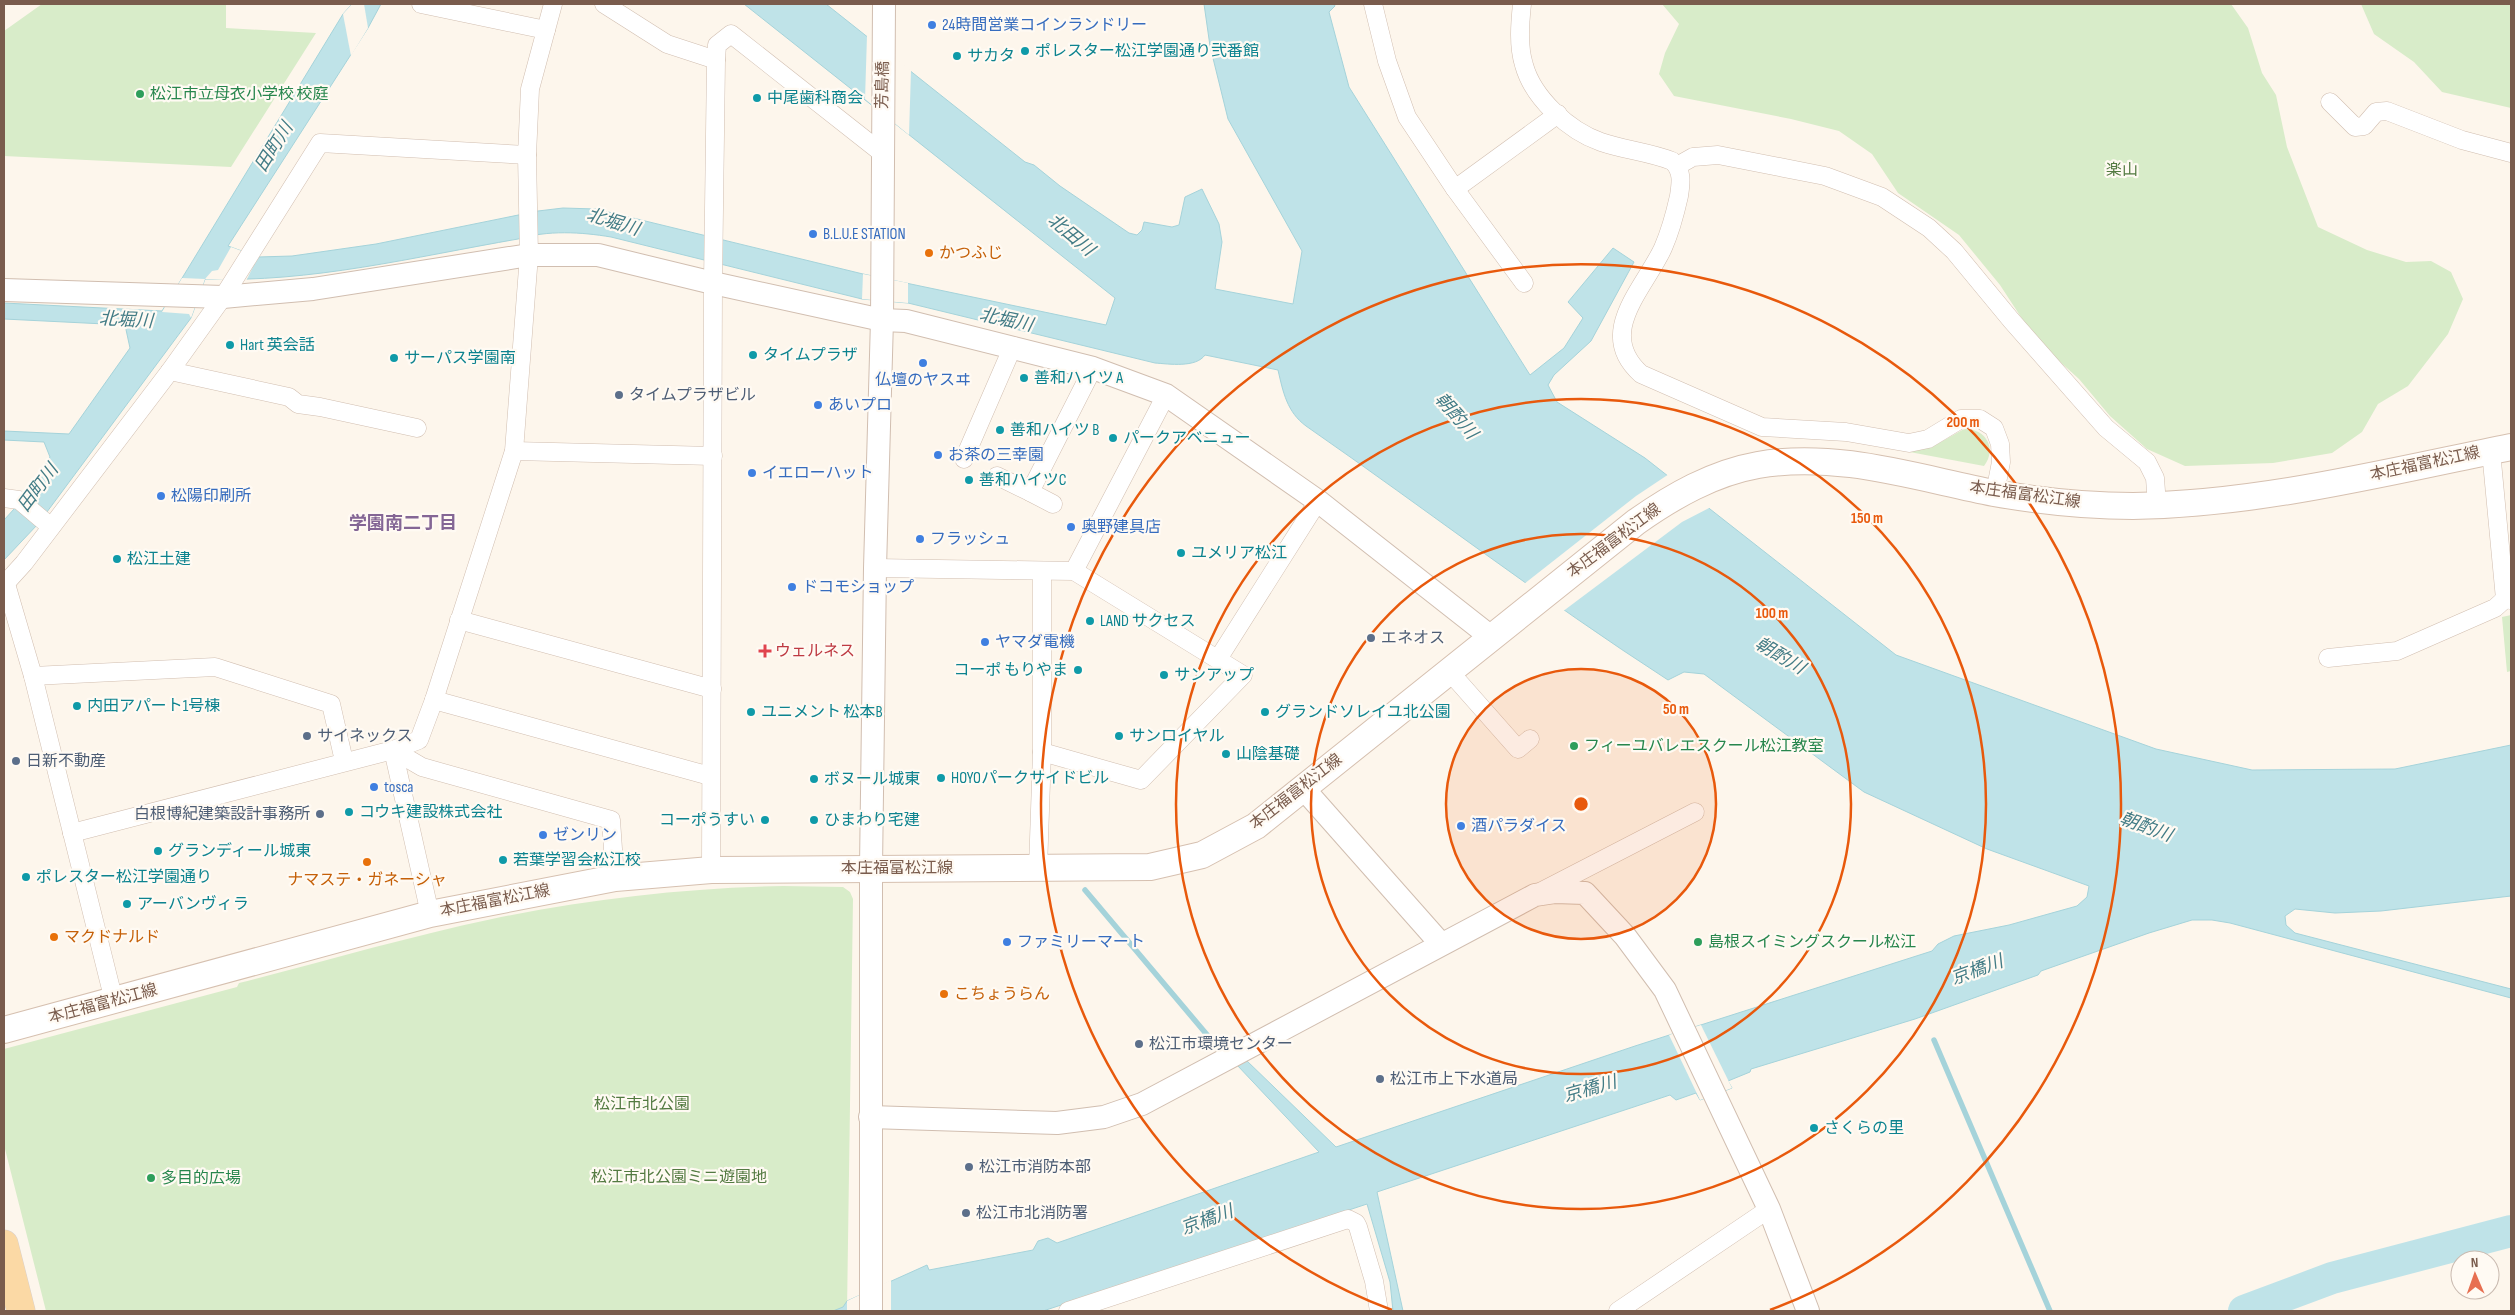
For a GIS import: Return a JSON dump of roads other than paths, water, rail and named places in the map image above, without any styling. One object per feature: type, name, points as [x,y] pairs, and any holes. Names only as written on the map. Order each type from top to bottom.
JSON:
[{"type":"main road","name":"本庄福富松江線","points":[[4,1030],[430,914],[614,878],[711,870],[871,868],[1038,870],[1150,867],[1202,855],[1256,826],[1636,522],[1670,500],[1708,480],[1757,466],[1792,461],[1813,462],[1882,470],[1995,493],[2068,504],[2157,505],[2261,495],[2344,481],[2501,449]]},
{"type":"main road","points":[[4,1244],[21,1311]]},
{"type":"street","points":[[421,4],[453,7],[546,30]]},
{"type":"street","points":[[72,834],[344,761],[393,750],[419,740],[434,700],[514,452],[529,246],[527,155],[530,89],[553,4]]},
{"type":"street","points":[[604,4],[667,44],[716,60]]},
{"type":"street","points":[[1373,4],[1387,61],[1407,117],[1455,189],[1524,283]]},
{"type":"street","points":[[1522,4],[1520,36],[1523,64],[1534,87],[1558,114],[1590,138],[1664,158],[1677,166],[1681,186],[1674,216],[1663,248],[1628,310],[1622,327],[1624,353],[1632,367],[1641,374],[1762,427],[1846,432],[1909,443],[1928,439],[1961,419],[1980,419],[1994,428],[2000,444],[2001,462],[1995,493]]},
{"type":"street","name":"芳島橋","points":[[871,1311],[871,868],[875,568],[883,273],[880,13]]},
{"type":"street","points":[[711,870],[713,274],[717,45],[730,34],[882,145]]},
{"type":"street","points":[[2330,102],[2355,127],[2364,126],[2376,112],[2387,111],[2462,140],[2511,152]]},
{"type":"street","points":[[1455,189],[1558,114]]},
{"type":"street","points":[[114,1001],[33,676],[5,584],[24,563],[47,524],[170,372],[320,144],[527,155]]},
{"type":"street","points":[[1677,166],[1693,157],[1718,154],[1825,176],[1882,197],[1929,228],[1954,250],[2011,320],[2106,428],[2147,462],[2155,478],[2157,505]]},
{"type":"street","points":[[4,290],[169,296],[313,289],[529,246],[713,274],[882,313],[906,321],[1013,346],[1093,368],[1166,395],[1318,501],[1491,637]]},
{"type":"street","points":[[964,459],[1013,346]]},
{"type":"street","points":[[1030,492],[1093,368]]},
{"type":"street","points":[[170,372],[289,397],[298,404],[417,428]]},
{"type":"street","points":[[1074,572],[1166,395]]},
{"type":"street","points":[[2328,658],[2397,651],[2495,608],[2508,600],[2501,449]]},
{"type":"street","points":[[514,452],[713,456]]},
{"type":"street","points":[[997,476],[1053,504]]},
{"type":"street","points":[[12,499],[47,524]]},
{"type":"street","points":[[1218,659],[1318,501]]},
{"type":"street","points":[[875,568],[1074,572],[1243,675],[1142,780],[1042,752]]},
{"type":"street","points":[[1038,870],[1042,752],[1042,571]]},
{"type":"street","points":[[459,620],[712,690]]},
{"type":"street","points":[[33,676],[215,667],[331,704],[344,761]]},
{"type":"street","points":[[1449,671],[1518,749],[1530,739]]},
{"type":"street","points":[[434,700],[710,776]]},
{"type":"street","points":[[393,750],[422,767],[611,820],[614,878]]},
{"type":"street","points":[[393,750],[430,914]]},
{"type":"street","points":[[1304,788],[1441,944]]},
{"type":"street","points":[[870,1117],[1057,1123],[1104,1117],[1142,1104],[1441,944],[1695,812]]},
{"type":"street","points":[[1534,895],[1555,892],[1585,893],[1625,936],[1664,990],[1717,1096],[1769,1209],[1808,1311]]},
{"type":"street","points":[[1618,1311],[1769,1209]]},
{"type":"street","points":[[1068,1311],[1348,1219],[1356,1223],[1358,1227],[1374,1281],[1379,1311]]},
{"type":"water","points":[[352,4],[381,4],[368,28],[228,246],[258,257],[292,256],[376,244],[538,211],[563,208],[596,209],[863,274],[1106,325],[1115,298],[744,4],[826,4],[1025,162],[1034,165],[1060,186],[1129,233],[1137,235],[1142,230],[1144,222],[1172,227],[1179,225],[1185,197],[1202,189],[1219,224],[1222,242],[1215,289],[1293,304],[1302,251],[1228,119],[1210,46],[1204,4],[1334,4],[1335,6],[1329,12],[1349,87],[1530,375],[1564,348],[1583,318],[1568,302],[1613,248],[1634,262],[1591,341],[1554,375],[1548,385],[1557,402],[1645,458],[1896,655],[2156,749],[2252,770],[2395,769],[2511,745],[2511,896],[2381,911],[2335,913],[2295,909],[2285,916],[2286,925],[2295,933],[2511,989],[2511,998],[2230,923],[2212,920],[2192,920],[2041,971],[2038,975],[1915,1019],[1751,1069],[1750,1072],[1728,1081],[1732,1088],[1700,1100],[1696,1093],[1676,1100],[1670,1095],[1377,1192],[1403,1311],[1393,1311],[1390,1282],[1367,1204],[1043,1311],[833,1311],[843,1307],[847,1301],[927,1265],[929,1270],[1033,1250],[1038,1241],[1048,1238],[1057,1243],[1319,1152],[1237,1065],[1246,1060],[1336,1147],[1635,1046],[1932,951],[1938,944],[1954,936],[2009,925],[2077,906],[2087,897],[2089,886],[1987,849],[1864,792],[1704,674],[1684,672],[1668,680],[1531,587],[1306,426],[1290,408],[1284,394],[1278,370],[1205,355],[1201,359],[1189,364],[1155,363],[908,303],[862,299],[611,237],[576,233],[541,234],[401,261],[323,273],[245,279],[205,279],[191,318],[38,524],[4,560],[4,520],[24,498],[50,457],[44,442],[4,440],[4,431],[69,434],[130,348],[125,325],[4,319],[4,303],[162,311],[343,14]]},
{"type":"waterway","points":[[1085,890],[1219,1049]]},
{"type":"waterway","points":[[1934,1040],[2050,1311]]},
{"type":"waterway","points":[[2244,1311],[2332,1278],[2511,1231]]},
{"type":"place","name":"24時間営業コインランドリー","points":[[932,25]]},
{"type":"place","name":"ポレスター松江学園通り弐番館","points":[[1025,51]]},
{"type":"place","name":"サカタ","points":[[957,56]]},
{"type":"place","name":"松江市立母衣小学校 校庭","points":[[140,94]]},
{"type":"place","name":"中尾歯科商会","points":[[757,98]]},
{"type":"place","name":"B.L.U.E STATION","points":[[813,234]]},
{"type":"place","name":"かつふじ","points":[[929,253]]},
{"type":"place","name":"Hart 英会話","points":[[230,345]]},
{"type":"place","name":"タイムプラザ","points":[[753,355]]},
{"type":"place","name":"サーパス学園南","points":[[394,358]]},
{"type":"place","name":"仏壇のヤスヰ","points":[[923,363]]},
{"type":"place","name":"善和ハイツ A","points":[[1024,378]]},
{"type":"place","name":"タイムプラザビル","points":[[619,395]]},
{"type":"place","name":"あいプロ","points":[[818,405]]},
{"type":"place","name":"善和ハイツ B","points":[[1000,430]]},
{"type":"place","name":"パークアベニュー","points":[[1113,438]]},
{"type":"place","name":"お茶の三幸園","points":[[938,455]]},
{"type":"place","name":"イエローハット","points":[[752,473]]},
{"type":"place","name":"善和ハイツC","points":[[969,480]]},
{"type":"place","name":"松陽印刷所","points":[[161,496]]},
{"type":"place","name":"奥野建具店","points":[[1071,527]]},
{"type":"place","name":"フラッシュ","points":[[920,539]]},
{"type":"place","name":"ユメリア松江","points":[[1181,553]]},
{"type":"place","name":"松江土建","points":[[117,559]]},
{"type":"place","name":"ドコモショップ","points":[[792,587]]},
{"type":"place","name":"LAND サクセス","points":[[1090,621]]},
{"type":"place","name":"エネオス","points":[[1371,638]]},
{"type":"place","name":"ヤマダ電機","points":[[985,642]]},
{"type":"place","name":"ウェルネス","points":[[765,651]]},
{"type":"place","name":"コーポ もりやま","points":[[1078,670]]},
{"type":"place","name":"サンアップ","points":[[1164,675]]},
{"type":"place","name":"内田アパート1号棟","points":[[77,706]]},
{"type":"place","name":"ユニメント 松本B","points":[[751,712]]},
{"type":"place","name":"グランドソレイユ北公園","points":[[1265,712]]},
{"type":"place","name":"サイネックス","points":[[307,736]]},
{"type":"place","name":"サンロイヤル","points":[[1119,736]]},
{"type":"place","name":"フィーユバレエスクール松江教室","points":[[1574,746]]},
{"type":"place","name":"山陰基礎","points":[[1226,754]]},
{"type":"place","name":"日新不動産","points":[[16,761]]},
{"type":"place","name":"HOYOパークサイドビル","points":[[941,778]]},
{"type":"place","name":"ボヌール城東","points":[[814,779]]},
{"type":"place","name":"tosca","points":[[374,787]]},
{"type":"place","name":"コウキ建設株式会社","points":[[349,812]]},
{"type":"place","name":"白根博紀建築設計事務所","points":[[320,814]]},
{"type":"place","name":"コーポうすい","points":[[765,820]]},
{"type":"place","name":"ひまわり宅建","points":[[814,820]]},
{"type":"place","name":"酒パラダイス","points":[[1461,826]]},
{"type":"place","name":"ゼンリン","points":[[543,835]]},
{"type":"place","name":"グランディール城東","points":[[158,851]]},
{"type":"place","name":"若葉学習会松江校","points":[[503,860]]},
{"type":"place","name":"ナマステ・ガネーシャ","points":[[367,862]]},
{"type":"place","name":"ポレスター松江学園通り","points":[[26,877]]},
{"type":"place","name":"アーバンヴィラ","points":[[127,904]]},
{"type":"place","name":"マクドナルド","points":[[54,937]]},
{"type":"place","name":"ファミリーマート","points":[[1007,942]]},
{"type":"place","name":"島根スイミングスクール松江","points":[[1698,942]]},
{"type":"place","name":"こちょうらん","points":[[944,994]]},
{"type":"place","name":"松江市環境センター","points":[[1139,1044]]},
{"type":"place","name":"松江市上下水道局","points":[[1380,1079]]},
{"type":"place","name":"さくらの里","points":[[1814,1128]]},
{"type":"place","name":"松江市消防本部","points":[[969,1167]]},
{"type":"place","name":"多目的広場","points":[[151,1178]]},
{"type":"place","name":"松江市北消防署","points":[[966,1213]]},
{"type":"district","name":"学園南二丁目","points":[[403,523]]},
{"type":"water label","name":"田町川","points":[[274,147]]},
{"type":"water label","name":"北堀川","points":[[613,222]]},
{"type":"water label","name":"北田川","points":[[1071,235]]},
{"type":"water label","name":"北堀川","points":[[126,320]]},
{"type":"water label","name":"北堀川","points":[[1006,320]]},
{"type":"water label","name":"朝酌川","points":[[1456,416]]},
{"type":"water label","name":"田町川","points":[[38,488]]},
{"type":"water label","name":"朝酌川","points":[[1780,656]]},
{"type":"water label","name":"朝酌川","points":[[2146,827]]},
{"type":"water label","name":"京橋川","points":[[1977,970]]},
{"type":"water label","name":"京橋川","points":[[1590,1089]]},
{"type":"water label","name":"京橋川","points":[[1207,1220]]},
{"type":"park label","name":"楽山","points":[[2122,170]]},
{"type":"park label","name":"松江市北公園","points":[[642,1104]]},
{"type":"park label","name":"松江市北公園ミニ遊園地","points":[[679,1177]]}]
